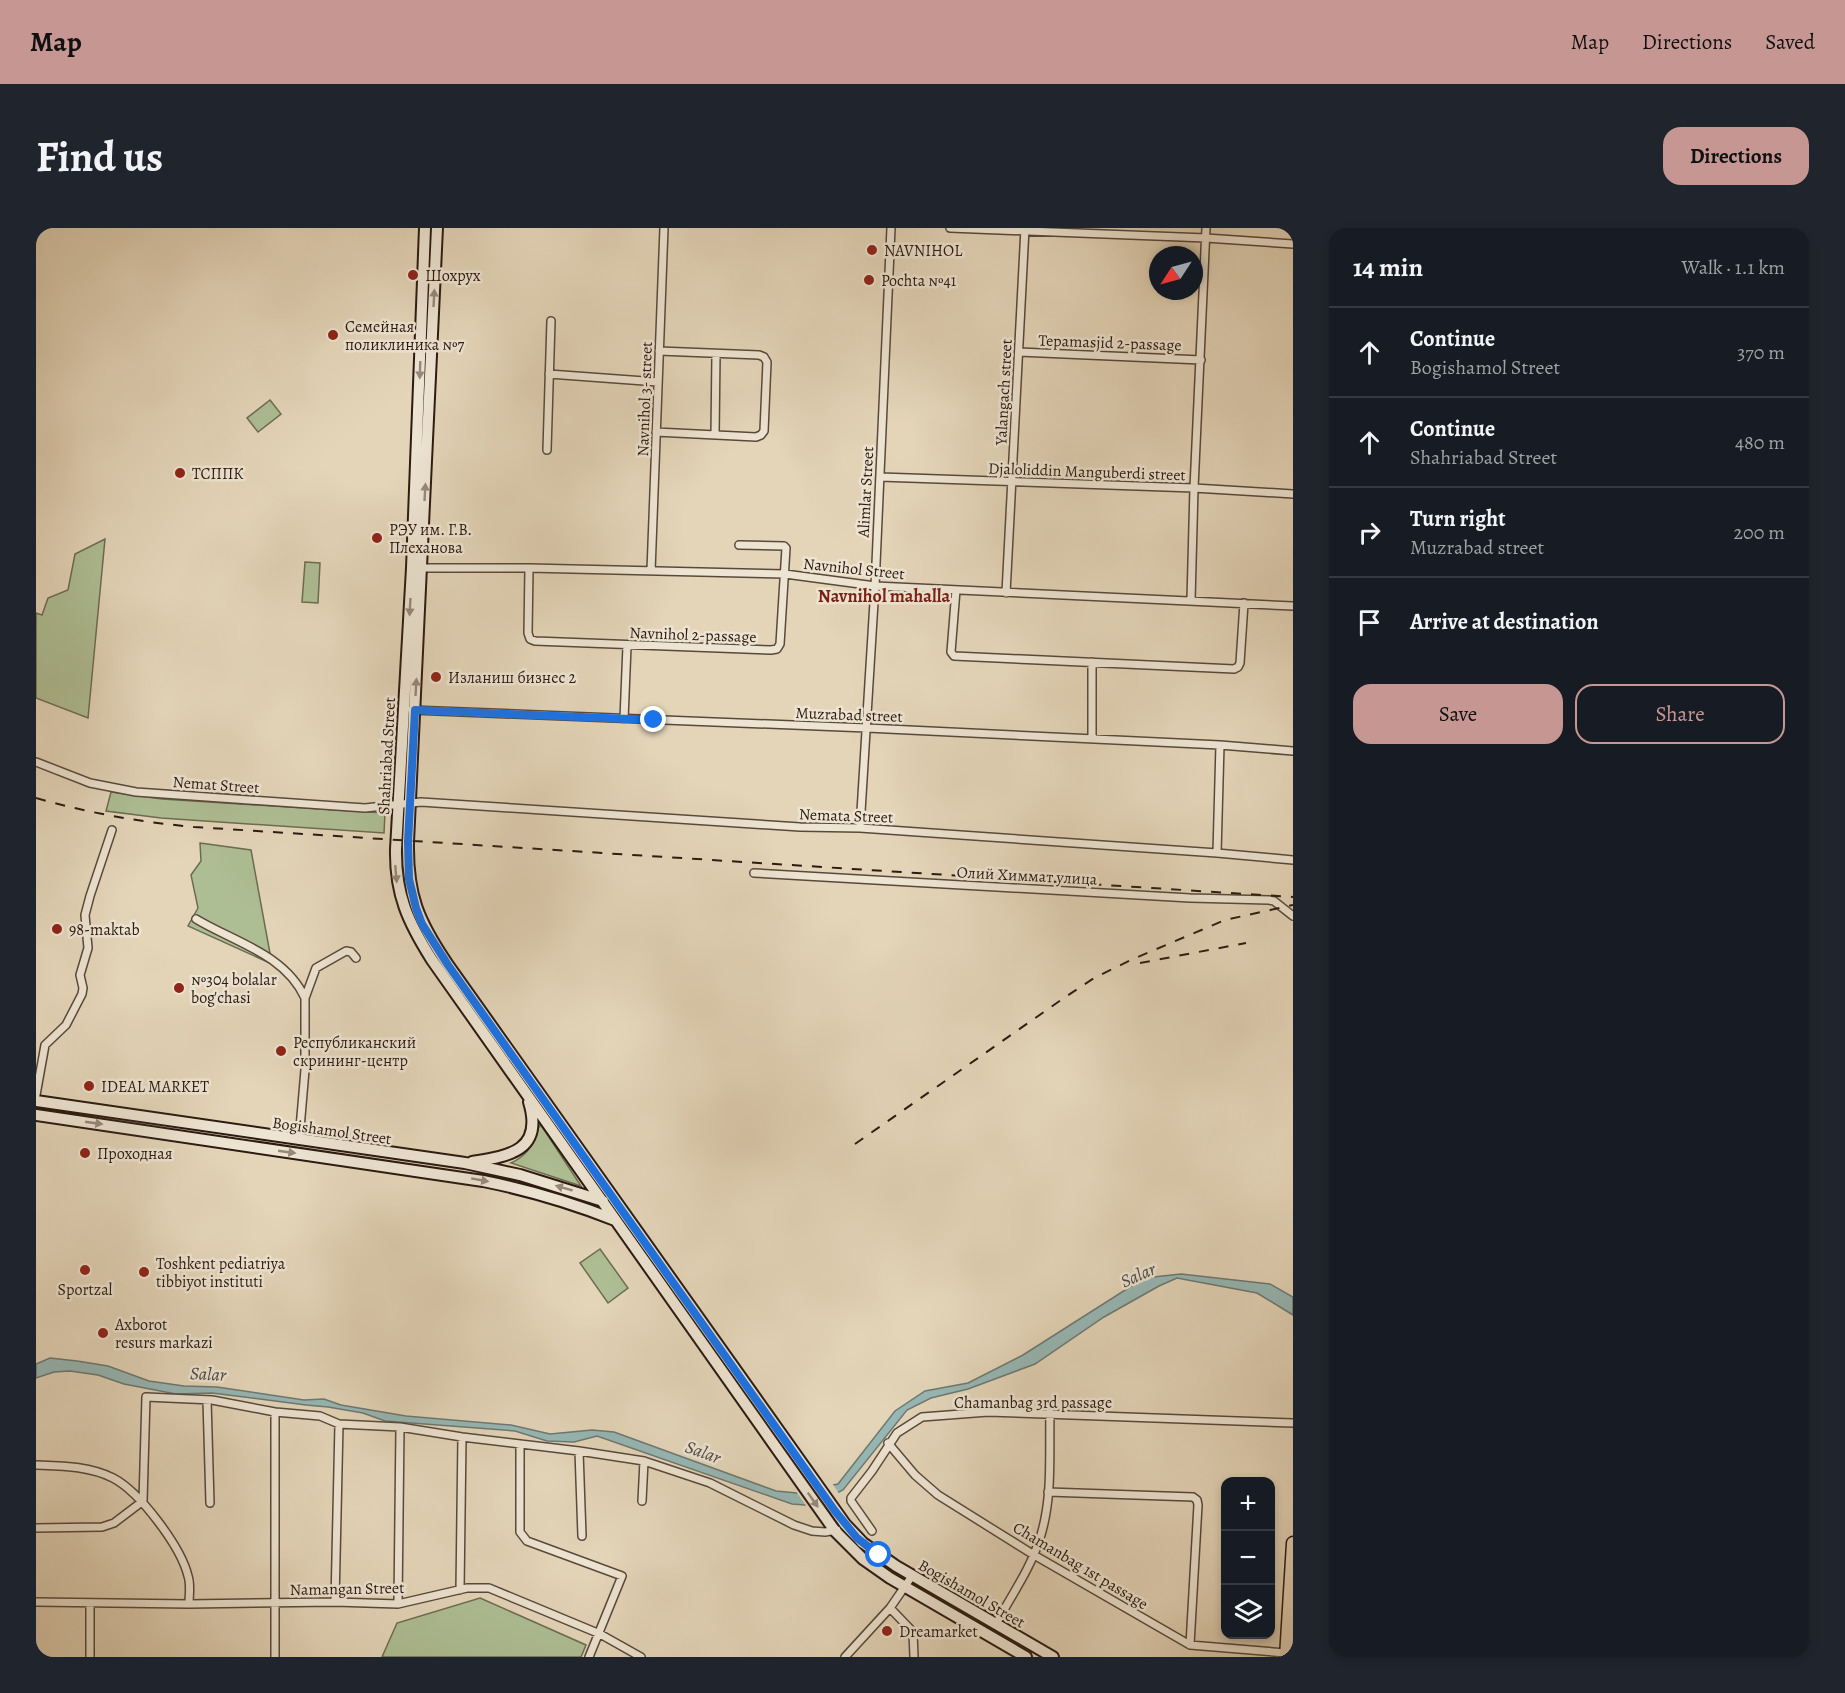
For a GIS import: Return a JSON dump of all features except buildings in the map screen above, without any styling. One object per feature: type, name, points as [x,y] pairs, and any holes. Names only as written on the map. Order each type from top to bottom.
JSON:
[{"type":"main road","name":"Shahriabad Street","points":[[417,568],[425,228]]},
{"type":"main road","name":"Shahriabad Street","points":[[437,228],[409,710],[398,804],[396,875],[401,898],[410,920],[432,960],[524,1091],[620,1207]]},
{"type":"main road","name":"Shahriabad Street","points":[[409,710],[409,879],[422,924],[584,1166],[601,1200],[615,1220]]},
{"type":"main road","points":[[465,1163],[506,1156],[516,1152],[524,1144],[531,1133],[533,1120],[524,1091]]},
{"type":"main road","name":"Bogishamol Street","points":[[36,1101],[465,1163],[520,1175],[620,1207],[800,1483],[835,1531],[863,1559],[904,1587],[1026,1657]]},
{"type":"main road","name":"Bogishamol Street","points":[[36,1115],[483,1181],[522,1189],[577,1205],[615,1220],[672,1290],[845,1524],[873,1551],[912,1576],[1053,1657]]},
{"type":"main road","points":[[177,1136],[179,1122]]},
{"type":"main road","points":[[221,1142],[222,1129]]},
{"type":"main road","points":[[385,1166],[387,1152]]},
{"type":"main road","points":[[615,1220],[620,1207]]},
{"type":"main road","points":[[1286,1655],[1293,1543]]},
{"type":"street","name":"Navnihol 3- street","points":[[651,571],[664,228]]},
{"type":"street","name":"Аlimlar Street","points":[[860,828],[875,586],[875,545],[891,228]]},
{"type":"street","points":[[950,228],[1025,229],[1293,244]]},
{"type":"street","points":[[1191,600],[1206,228]]},
{"type":"street","name":"Yalangach street","points":[[1006,593],[1025,229]]},
{"type":"street","points":[[547,450],[551,321]]},
{"type":"street","points":[[656,432],[756,437],[764,431],[766,362],[764,357],[659,351]]},
{"type":"street","name":"Tepamasjid 2-passage","points":[[1019,352],[1201,360]]},
{"type":"street","points":[[715,435],[716,354]]},
{"type":"street","points":[[549,374],[658,382]]},
{"type":"street","name":"Djaloliddin Manguberdi street","points":[[880,477],[1194,488],[1293,494]]},
{"type":"street","name":"Navnihol 2-passage","points":[[529,568],[528,633],[530,639],[535,641],[627,646],[777,649],[780,644],[786,548],[784,546],[739,545]]},
{"type":"street","name":"Navnihol Street","points":[[417,568],[529,568],[785,574],[875,586],[1293,606]]},
{"type":"street","points":[[956,590],[951,652],[954,656],[1234,669],[1240,663],[1244,603]]},
{"type":"street","points":[[624,719],[627,646]]},
{"type":"street","points":[[1092,662],[1092,739]]},
{"type":"street","name":"Muzrabad street","points":[[409,710],[867,728],[1293,751]]},
{"type":"street","points":[[1216,853],[1220,746]]},
{"type":"street","name":"Nemat Street","points":[[36,762],[90,783],[136,792],[365,808],[398,804]]},
{"type":"street","name":"Nemata Street","points":[[398,804],[421,802],[800,827],[860,828],[1293,860]]},
{"type":"street","points":[[36,1095],[45,1045],[66,1025],[83,988],[80,975],[88,948],[85,915],[112,830]]},
{"type":"street","name":"Олий Химмат улица","points":[[754,873],[1190,898],[1269,900],[1274,901],[1293,916]]},
{"type":"street","points":[[196,919],[251,947],[283,968],[299,986],[304,998],[305,1070],[298,1140]]},
{"type":"street","points":[[304,998],[316,968],[346,951],[351,952],[356,958]]},
{"type":"street","points":[[143,1501],[146,1397],[207,1400],[276,1412],[320,1416],[339,1424],[400,1426],[462,1437],[644,1461],[710,1483],[794,1525],[812,1531],[835,1531],[845,1524]]},
{"type":"street","points":[[207,1400],[210,1503]]},
{"type":"street","points":[[275,1657],[276,1412]]},
{"type":"street","name":"Chamanbag 3rd passage","points":[[872,1531],[851,1498],[872,1471],[888,1443],[897,1433],[922,1417],[988,1412],[1050,1413],[1293,1423]]},
{"type":"street","points":[[996,1624],[1034,1554],[1041,1536],[1048,1492],[1050,1413]]},
{"type":"street","points":[[335,1602],[339,1424]]},
{"type":"street","points":[[398,1604],[400,1426]]},
{"type":"street","points":[[460,1590],[462,1437]]},
{"type":"street","name":"Chamanbag 1st passage","points":[[888,1443],[915,1475],[938,1495],[1190,1645],[1286,1655]]},
{"type":"street","points":[[520,1444],[520,1532],[527,1541],[622,1576],[590,1657]]},
{"type":"street","points":[[579,1451],[582,1536]]},
{"type":"street","points":[[642,1501],[644,1461]]},
{"type":"street","points":[[36,1465],[74,1466],[113,1478],[143,1501],[167,1534],[184,1565],[189,1578],[189,1604]]},
{"type":"street","points":[[1048,1492],[1193,1497],[1197,1500],[1190,1645]]},
{"type":"street","points":[[36,1528],[102,1527],[114,1523],[143,1501]]},
{"type":"street","points":[[844,1657],[890,1608],[912,1576]]},
{"type":"street","name":"Namangan Street","points":[[36,1602],[398,1604],[474,1587],[489,1588],[600,1635],[641,1657]]},
{"type":"street","points":[[90,1603],[90,1657]]},
{"type":"street","points":[[890,1608],[913,1632],[914,1657]]},
{"type":"green space","points":[[270,400],[281,414],[258,432],[247,418]]},
{"type":"green space","points":[[105,539],[88,718],[36,698],[36,613],[42,615],[48,598],[68,590],[75,554]]},
{"type":"green space","points":[[305,562],[320,563],[318,603],[302,602]]},
{"type":"green space","points":[[111,792],[162,799],[385,813],[384,833],[161,818],[106,811]]},
{"type":"green space","points":[[200,843],[251,850],[272,964],[188,926],[198,908],[191,875],[201,861]]},
{"type":"green space","points":[[541,1125],[581,1186],[511,1163],[528,1150],[534,1141],[536,1130]]},
{"type":"green space","points":[[600,1249],[628,1288],[608,1303],[580,1263]]},
{"type":"green space","points":[[480,1598],[586,1645],[581,1657],[382,1657],[397,1623]]},
{"type":"water","name":"Salar","points":[[1181,1274],[1270,1284],[1293,1297],[1293,1315],[1257,1293],[1177,1278],[1104,1317],[1035,1364],[968,1389],[931,1398],[907,1410],[843,1490],[805,1505],[792,1504],[597,1436],[574,1442],[547,1441],[515,1431],[385,1421],[363,1413],[328,1407],[212,1393],[176,1394],[124,1384],[98,1375],[70,1371],[54,1372],[36,1378],[36,1364],[50,1358],[108,1366],[149,1381],[184,1386],[217,1387],[304,1400],[324,1399],[341,1405],[406,1416],[511,1425],[550,1434],[592,1430],[614,1432],[776,1491],[797,1493],[838,1484],[895,1411],[925,1391],[968,1383],[1023,1355],[1144,1278]]},
{"type":"pier","points":[[832,1483],[840,1495],[807,1507],[795,1490]]},
{"type":"railway","points":[[36,798],[114,816],[194,827],[1293,897]]},
{"type":"railway","points":[[855,1144],[1094,978],[1225,920],[1293,905]]},
{"type":"railway","points":[[1140,963],[1246,943]]},
{"type":"place","name":"NAVNIHOL","points":[[872,250]]},
{"type":"place","name":"Шохрух","points":[[413,275]]},
{"type":"place","name":"Pochta №41","points":[[869,280]]},
{"type":"place","name":"Cемейная поликлиника №7","points":[[333,335]]},
{"type":"place","name":"ТСППК","points":[[180,473]]},
{"type":"place","name":"РЭУ им. Г.В. Плеханова","points":[[377,538]]},
{"type":"place","name":"Изланиш бизнес 2","points":[[436,677]]},
{"type":"place","name":"98-maktab","points":[[57,929]]},
{"type":"place","name":"№304 bolalar bog'chasi","points":[[179,988]]},
{"type":"place","name":"Республиканский скрининг-центр","points":[[281,1051]]},
{"type":"place","name":"IDEAL MARKET","points":[[89,1086]]},
{"type":"place","name":"Проходная","points":[[85,1153]]},
{"type":"place","name":"Sportzal","points":[[85,1270]]},
{"type":"place","name":"Toshkent pediatriya tibbiyot instituti","points":[[144,1272]]},
{"type":"place","name":"Axborot resurs markazi","points":[[103,1333]]},
{"type":"place","name":"Dreamarket","points":[[887,1631]]},
{"type":"district","name":"Navnihol mahalla","points":[[884,596]]},
{"type":"route","points":[[654,720],[415,710],[408,842],[411,891],[422,924],[448,965],[835,1511],[857,1538],[879,1555]]}]
